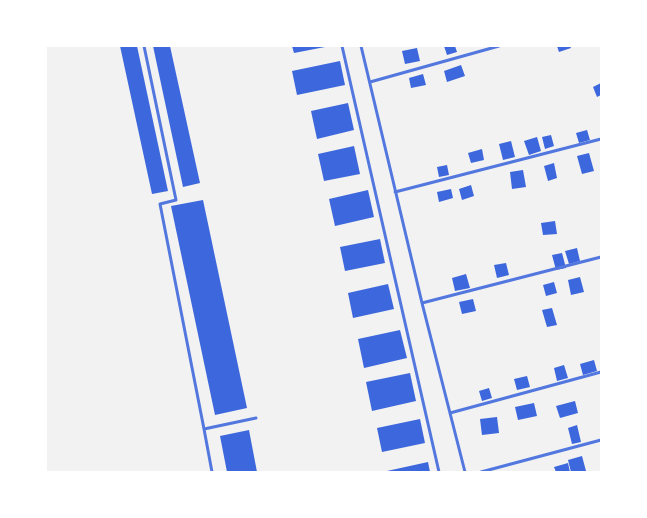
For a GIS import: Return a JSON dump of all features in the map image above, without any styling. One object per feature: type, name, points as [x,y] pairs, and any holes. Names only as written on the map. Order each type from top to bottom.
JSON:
[{"type":"lane","points":[[144,46],[176,200],[160,204],[212,472]]},
{"type":"lane","points":[[342,46],[439,472]]},
{"type":"lane","points":[[361,46],[422,303],[465,472]]},
{"type":"lane","points":[[370,82],[499,46]]},
{"type":"lane","points":[[395,192],[601,139]]},
{"type":"lane","points":[[422,303],[601,257]]},
{"type":"lane","points":[[450,413],[601,372]]},
{"type":"lane","points":[[204,429],[256,418]]},
{"type":"lane","points":[[481,472],[601,440]]},
{"type":"building","points":[[120,46],[137,46],[168,191],[152,194]]},
{"type":"building","points":[[153,46],[170,46],[200,183],[183,187]]},
{"type":"building","points":[[292,46],[325,46],[325,47],[294,53]]},
{"type":"building","points":[[444,46],[455,46],[457,52],[447,55]]},
{"type":"building","points":[[557,46],[570,46],[571,48],[559,52]]},
{"type":"building","points":[[417,48],[420,61],[405,64],[402,51]]},
{"type":"building","points":[[340,61],[345,85],[297,95],[292,71]]},
{"type":"building","points":[[461,65],[465,76],[447,82],[444,71]]},
{"type":"building","points":[[423,74],[426,85],[411,88],[409,78]]},
{"type":"building","points":[[601,83],[601,95],[597,97],[593,87]]},
{"type":"building","points":[[348,103],[354,130],[317,139],[311,111]]},
{"type":"building","points":[[587,130],[590,140],[579,143],[576,133]]},
{"type":"building","points":[[551,135],[554,146],[545,149],[542,137]]},
{"type":"building","points":[[537,137],[541,151],[529,155],[524,141]]},
{"type":"building","points":[[511,141],[515,157],[503,160],[499,144]]},
{"type":"building","points":[[354,146],[360,174],[324,181],[318,154]]},
{"type":"building","points":[[482,149],[484,160],[471,163],[468,153]]},
{"type":"building","points":[[589,153],[594,171],[582,174],[577,156]]},
{"type":"building","points":[[554,163],[557,178],[548,181],[544,166]]},
{"type":"building","points":[[447,165],[449,175],[439,177],[437,167]]},
{"type":"building","points":[[523,170],[526,187],[512,189],[510,172]]},
{"type":"building","points":[[471,185],[474,196],[462,200],[459,189]]},
{"type":"building","points":[[451,189],[453,198],[439,202],[437,192]]},
{"type":"building","points":[[368,190],[374,217],[335,226],[329,199]]},
{"type":"building","points":[[203,200],[247,408],[215,415],[171,206]]},
{"type":"building","points":[[555,221],[557,234],[543,235],[541,223]]},
{"type":"building","points":[[380,239],[385,263],[345,271],[340,247]]},
{"type":"building","points":[[577,248],[580,261],[569,264],[565,251]]},
{"type":"building","points":[[562,253],[566,268],[556,270],[552,255]]},
{"type":"building","points":[[506,263],[509,275],[497,278],[494,265]]},
{"type":"building","points":[[466,274],[470,288],[455,291],[452,278]]},
{"type":"building","points":[[580,277],[584,292],[571,295],[568,280]]},
{"type":"building","points":[[554,282],[557,293],[546,296],[543,285]]},
{"type":"building","points":[[388,284],[394,309],[353,318],[348,293]]},
{"type":"building","points":[[473,299],[476,311],[462,314],[459,302]]},
{"type":"building","points":[[552,308],[557,325],[547,327],[542,310]]},
{"type":"building","points":[[400,330],[407,358],[364,368],[358,339]]},
{"type":"building","points":[[594,360],[597,371],[583,375],[580,364]]},
{"type":"building","points":[[564,365],[568,378],[557,381],[554,368]]},
{"type":"building","points":[[410,373],[416,401],[372,411],[366,382]]},
{"type":"building","points":[[527,376],[530,387],[517,390],[514,379]]},
{"type":"building","points":[[489,388],[492,398],[482,401],[479,391]]},
{"type":"building","points":[[575,401],[578,413],[560,418],[556,406]]},
{"type":"building","points":[[534,403],[537,416],[518,420],[515,407]]},
{"type":"building","points":[[497,417],[499,433],[482,435],[480,419]]},
{"type":"building","points":[[420,419],[425,443],[382,452],[377,428]]},
{"type":"building","points":[[577,425],[581,442],[572,444],[568,428]]},
{"type":"building","points":[[249,430],[257,472],[227,472],[220,436]]},
{"type":"building","points":[[582,456],[586,471],[571,472],[568,460]]},
{"type":"building","points":[[428,462],[430,472],[387,472],[387,471]]},
{"type":"building","points":[[568,463],[570,472],[556,472],[554,467]]}]
